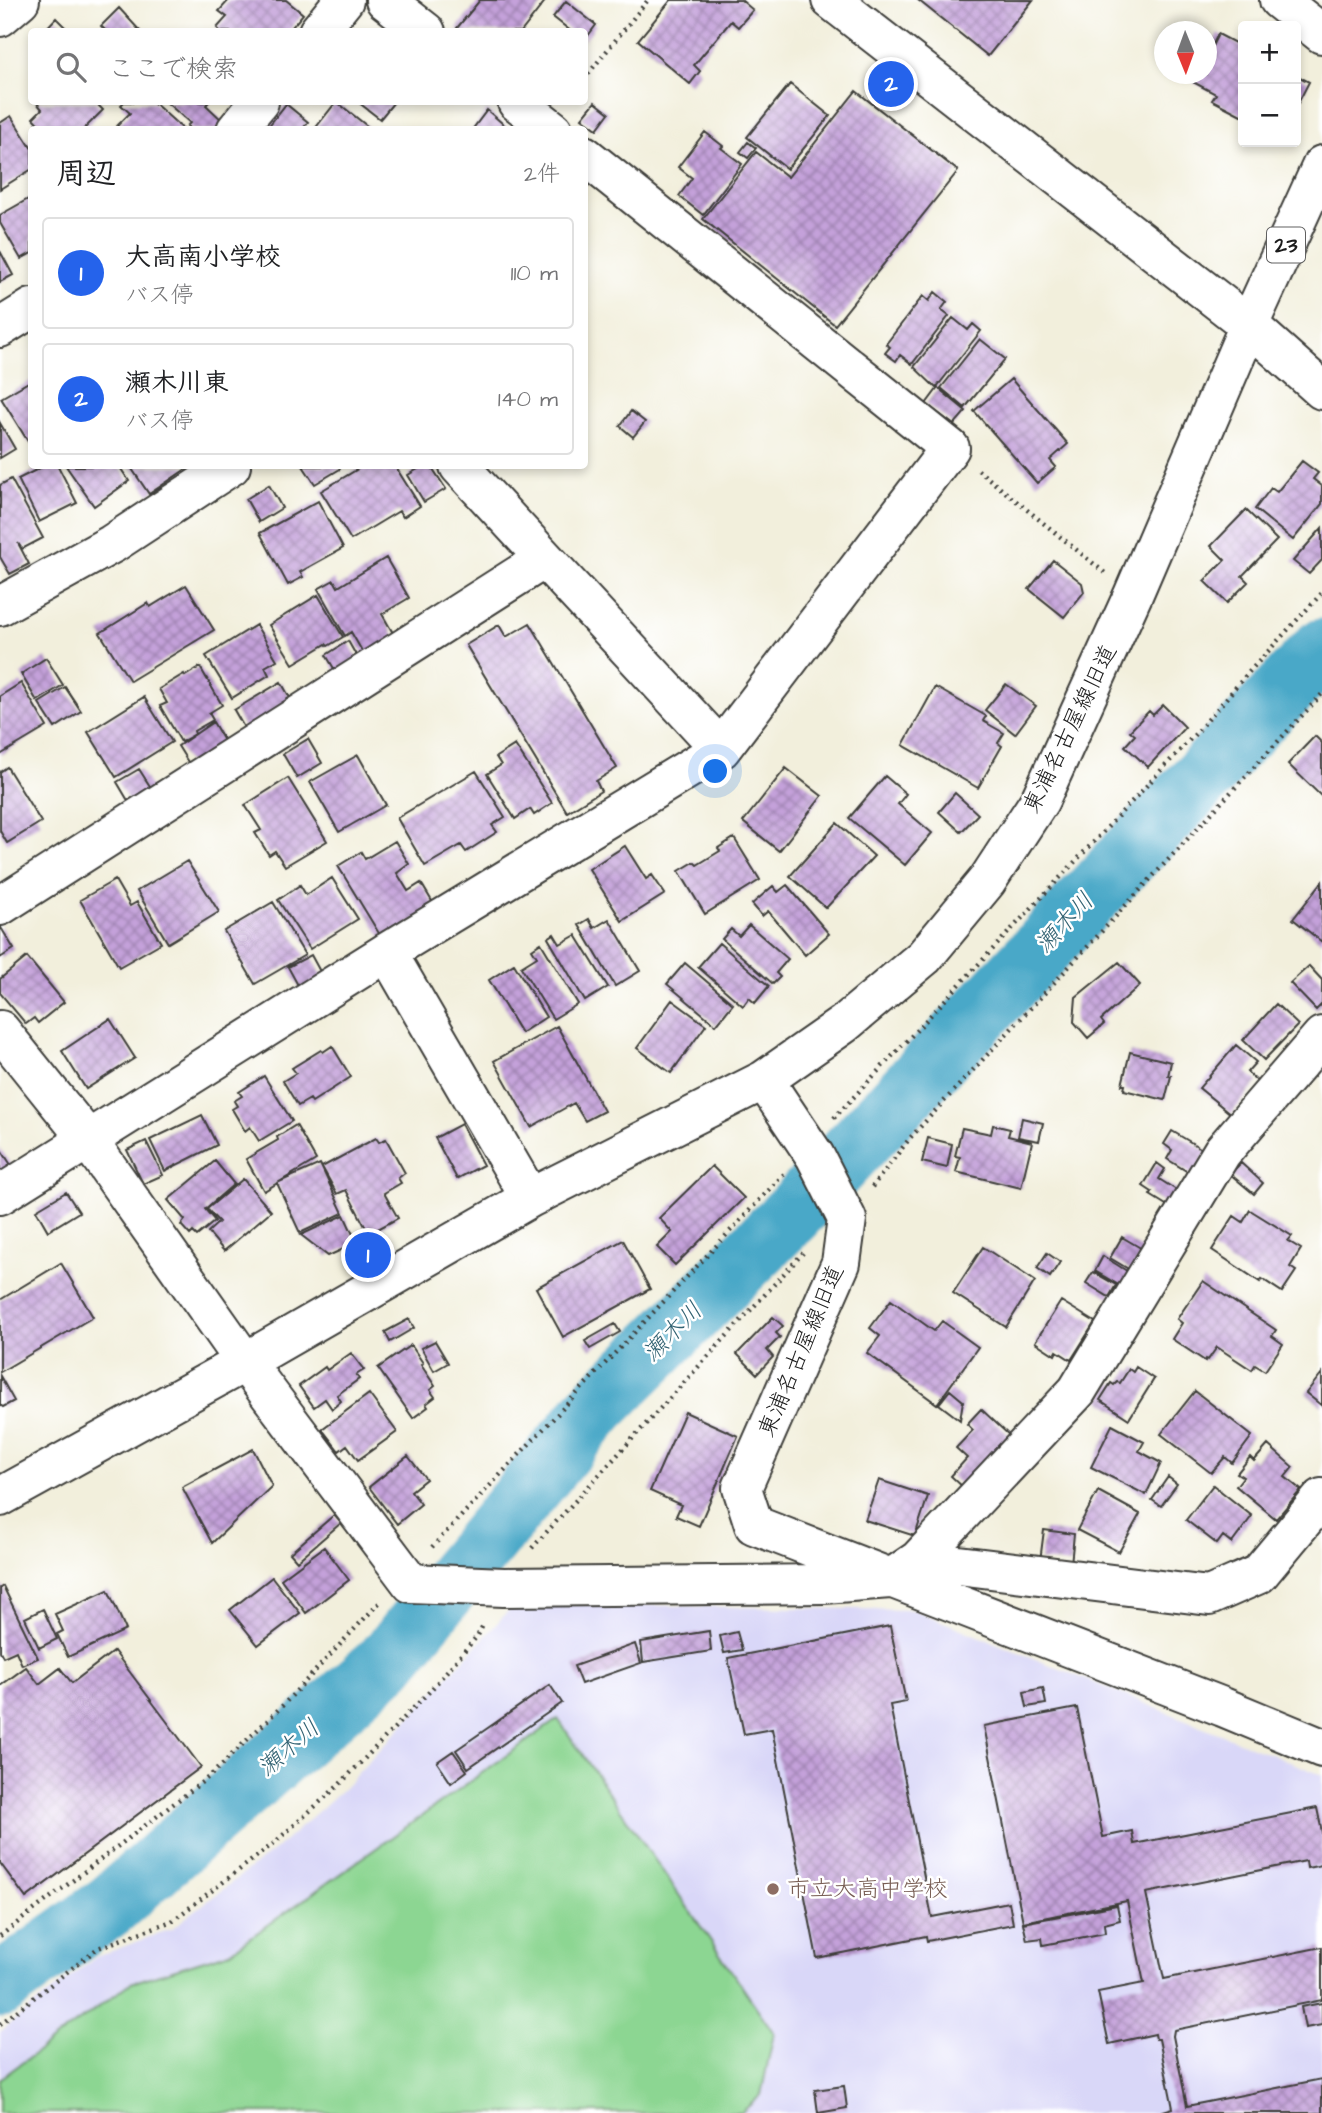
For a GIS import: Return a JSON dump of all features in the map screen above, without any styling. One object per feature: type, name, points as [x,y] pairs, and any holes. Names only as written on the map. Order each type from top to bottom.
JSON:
[{"type":"street","points":[[0,17],[20,0]]},
{"type":"street","points":[[321,28],[344,0]]},
{"type":"street","points":[[385,0],[421,28]]},
{"type":"street","points":[[831,0],[1249,325],[1322,390]]},
{"type":"street","points":[[1279,0],[1322,34]]},
{"type":"street","points":[[239,126],[257,105]]},
{"type":"street","points":[[521,105],[546,126]]},
{"type":"street","points":[[0,1195],[387,952],[721,749],[950,448],[588,158]]},
{"type":"street","name":"23","points":[[1249,325],[1322,165]]},
{"type":"street","points":[[0,328],[28,310]]},
{"type":"street","name":"東浦名古屋線旧道","points":[[0,1497],[244,1362],[530,1198],[764,1080],[844,1024],[924,957],[987,881],[1040,800],[1133,595],[1249,325]]},
{"type":"street","points":[[0,606],[112,544],[226,469]]},
{"type":"street","points":[[462,469],[721,749]]},
{"type":"street","points":[[0,906],[544,559]]},
{"type":"street","points":[[387,952],[530,1198]]},
{"type":"street","points":[[0,1030],[89,1140],[244,1362],[408,1579],[494,1587],[824,1584],[904,1569],[1209,1596],[1259,1574],[1322,1499]]},
{"type":"street","points":[[904,1569],[1077,1391],[1222,1152],[1322,1036]]},
{"type":"street","points":[[764,1080],[812,1152],[845,1214]]},
{"type":"street","name":"東浦名古屋線旧道","points":[[845,1214],[841,1263],[742,1488],[754,1525],[904,1569],[1322,1748]]},
{"type":"path","points":[[588,74],[648,0]]},
{"type":"path","points":[[950,448],[1133,595]]},
{"type":"path","points":[[0,1936],[210,1776],[408,1579],[812,1152],[1322,593]]},
{"type":"path","points":[[0,2024],[98,1948],[172,1921],[273,1844],[338,1786],[429,1692],[478,1635],[494,1587],[809,1246],[845,1214],[910,1138],[1322,694]]},
{"type":"shaded area","name":"市立大高中学校","points":[[515,1603],[914,1610],[1322,1775],[1322,2113],[0,2113],[0,2032],[96,1957],[171,1929],[277,1848],[343,1789]]},
{"type":"green space","points":[[558,1719],[774,2033],[761,2095],[741,2113],[0,2113],[0,2079],[131,1983],[230,1952]]},
{"type":"building","points":[[229,0],[286,0],[303,14],[291,28],[217,28],[227,17],[219,11]]},
{"type":"building","points":[[480,0],[546,0],[524,28],[457,28]]},
{"type":"building","points":[[671,0],[741,0],[753,10],[738,27],[731,21],[694,65],[700,71],[690,84],[638,40]]},
{"type":"building","points":[[918,0],[1033,0],[988,56]]},
{"type":"building","points":[[566,1],[596,25],[588,36],[588,28],[567,28],[553,17]]},
{"type":"building","points":[[119,8],[137,28],[103,28],[101,26]]},
{"type":"building","points":[[56,18],[66,28],[47,28]]},
{"type":"building","points":[[1218,34],[1238,44],[1238,113],[1212,100],[1216,94],[1197,84],[1217,84]]},
{"type":"building","points":[[1301,78],[1309,82],[1301,97]]},
{"type":"building","points":[[790,84],[830,116],[787,169],[747,137]]},
{"type":"building","points":[[856,91],[958,171],[835,325],[703,219],[756,152],[788,177]]},
{"type":"building","points":[[595,102],[609,113],[597,129],[582,118]]},
{"type":"building","points":[[39,105],[98,105],[103,110],[87,126],[40,126],[33,118],[42,109]]},
{"type":"building","points":[[121,105],[156,105],[180,126],[117,126],[130,113]]},
{"type":"building","points":[[169,105],[206,105],[224,122],[220,126],[187,126],[190,123]]},
{"type":"building","points":[[285,105],[308,122],[305,126],[269,126]]},
{"type":"building","points":[[334,105],[341,105],[367,126],[317,126]]},
{"type":"building","points":[[362,105],[392,105],[380,119]]},
{"type":"building","points":[[487,110],[505,126],[475,126]]},
{"type":"building","points":[[11,116],[28,143],[28,172],[0,189],[0,123]]},
{"type":"building","points":[[705,132],[742,164],[703,215],[679,196],[692,178],[678,167]]},
{"type":"building","points":[[748,142],[756,148],[748,158],[740,152]]},
{"type":"building","points":[[28,199],[28,255],[21,259],[0,223],[0,215]]},
{"type":"building","points":[[0,251],[13,275],[0,282]]},
{"type":"building","points":[[935,292],[947,302],[941,310],[949,316],[912,364],[900,355],[896,361],[885,353],[890,347],[886,344],[923,296],[929,301]]},
{"type":"building","points":[[953,318],[968,330],[973,324],[981,331],[936,388],[914,367]]},
{"type":"building","points":[[980,339],[1005,359],[965,408],[941,388]]},
{"type":"building","points":[[1011,379],[1068,444],[1050,460],[1056,467],[1037,483],[974,411]]},
{"type":"building","points":[[28,382],[28,441],[1,398]]},
{"type":"building","points":[[938,388],[966,411],[954,425],[926,404]]},
{"type":"building","points":[[631,411],[645,422],[633,437],[620,426]]},
{"type":"building","points":[[0,423],[15,449],[0,458]]},
{"type":"building","points":[[1302,461],[1318,473],[1313,479],[1322,486],[1322,504],[1293,540],[1255,509],[1271,488],[1277,492]]},
{"type":"building","points":[[38,469],[60,469],[77,503],[39,522],[18,479]]},
{"type":"building","points":[[68,469],[121,469],[129,481],[94,506]]},
{"type":"building","points":[[132,469],[186,469],[149,494]]},
{"type":"building","points":[[305,469],[340,469],[315,484]]},
{"type":"building","points":[[358,469],[397,469],[420,506],[403,517],[399,511],[351,540],[321,491]]},
{"type":"building","points":[[418,469],[433,469],[446,489],[424,502],[408,475]]},
{"type":"building","points":[[11,479],[43,538],[22,549],[18,543],[29,564],[10,574],[0,557],[0,485]]},
{"type":"building","points":[[269,485],[282,508],[259,522],[246,499]]},
{"type":"building","points":[[318,501],[343,548],[300,572],[303,577],[288,585],[260,533]]},
{"type":"building","points":[[1246,510],[1277,540],[1242,576],[1248,582],[1227,603],[1204,581],[1225,560],[1211,546]]},
{"type":"building","points":[[1322,528],[1322,560],[1309,574],[1293,561]]},
{"type":"building","points":[[386,558],[409,598],[382,614],[397,640],[366,658],[351,632],[345,636],[318,589],[334,580],[338,587]]},
{"type":"building","points":[[1053,560],[1082,583],[1084,592],[1064,617],[1029,589]]},
{"type":"building","points":[[186,585],[214,630],[130,681],[100,633],[148,603],[150,607]]},
{"type":"building","points":[[318,595],[343,637],[293,664],[269,625]]},
{"type":"building","points":[[530,623],[617,768],[596,781],[601,791],[567,812],[466,645],[499,625],[506,637]]},
{"type":"building","points":[[256,625],[277,660],[265,667],[269,675],[232,698],[206,656]]},
{"type":"building","points":[[348,641],[361,664],[339,677],[326,655]]},
{"type":"building","points":[[46,658],[63,685],[37,701],[21,674]]},
{"type":"building","points":[[200,667],[222,705],[209,713],[213,720],[181,742],[160,706],[167,703],[159,689]]},
{"type":"building","points":[[281,682],[293,703],[246,731],[234,710]]},
{"type":"building","points":[[21,683],[47,727],[0,755],[0,696]]},
{"type":"building","points":[[1006,684],[1036,706],[1015,734],[985,710]]},
{"type":"building","points":[[65,687],[81,711],[55,728],[39,703]]},
{"type":"building","points":[[935,687],[986,716],[983,721],[1004,733],[998,743],[1002,746],[978,788],[903,745]]},
{"type":"building","points":[[144,697],[172,742],[116,777],[88,732]]},
{"type":"building","points":[[1163,705],[1185,727],[1148,767],[1125,746],[1135,735],[1130,731],[1149,711],[1153,715]]},
{"type":"building","points":[[213,722],[227,746],[191,767],[178,746]]},
{"type":"building","points":[[1315,736],[1322,743],[1322,797],[1288,764]]},
{"type":"building","points":[[308,739],[322,763],[297,778],[283,754]]},
{"type":"building","points":[[515,745],[552,803],[534,815],[530,809],[515,819],[487,774],[501,765],[496,757]]},
{"type":"building","points":[[358,755],[386,805],[339,832],[310,782]]},
{"type":"building","points":[[7,767],[41,822],[7,843],[0,831],[0,772]]},
{"type":"building","points":[[786,768],[822,796],[779,851],[743,822]]},
{"type":"building","points":[[139,769],[153,791],[130,804],[117,782]]},
{"type":"building","points":[[476,771],[505,817],[492,825],[497,832],[466,852],[461,845],[425,866],[397,818]]},
{"type":"building","points":[[885,776],[906,794],[898,804],[932,833],[905,865],[849,818]]},
{"type":"building","points":[[288,778],[327,841],[285,866],[275,851],[269,855],[255,833],[261,830],[245,805]]},
{"type":"building","points":[[955,793],[978,814],[961,832],[939,812]]},
{"type":"building","points":[[837,823],[874,856],[826,908],[790,876]]},
{"type":"building","points":[[734,838],[760,880],[705,914],[679,871],[694,862],[697,865],[720,851],[718,848]]},
{"type":"building","points":[[395,841],[409,864],[397,873],[408,891],[421,883],[436,908],[383,940],[338,866],[361,852],[365,859]]},
{"type":"building","points":[[625,846],[646,879],[652,875],[665,894],[622,921],[589,869]]},
{"type":"building","points":[[187,861],[219,912],[168,943],[137,891]]},
{"type":"building","points":[[332,878],[358,919],[310,949],[278,900],[300,885],[306,895]]},
{"type":"building","points":[[115,880],[130,906],[137,902],[161,943],[119,967],[80,900]]},
{"type":"building","points":[[1322,882],[1322,942],[1293,919]]},
{"type":"building","points":[[787,885],[829,934],[805,955],[768,911],[762,916],[752,904],[773,886],[778,892]]},
{"type":"building","points":[[273,902],[305,955],[255,984],[224,931]]},
{"type":"building","points":[[589,919],[594,928],[609,919],[640,971],[615,986],[579,925]]},
{"type":"building","points":[[749,925],[788,959],[776,973],[780,977],[773,984],[722,939],[731,929],[739,936]]},
{"type":"building","points":[[0,926],[14,949],[0,958]]},
{"type":"building","points":[[554,934],[560,944],[576,935],[608,987],[585,1001],[548,938]]},
{"type":"building","points":[[541,943],[578,1004],[553,1019],[521,967],[537,957],[532,949]]},
{"type":"building","points":[[719,943],[769,986],[755,1003],[749,998],[743,1006],[698,967]]},
{"type":"building","points":[[311,955],[323,977],[300,989],[288,967]]},
{"type":"building","points":[[27,957],[64,1002],[38,1023],[34,1018],[26,1024],[0,993],[0,979]]},
{"type":"building","points":[[1119,962],[1140,985],[1101,1020],[1104,1024],[1088,1038],[1074,1022],[1076,997]]},
{"type":"building","points":[[685,963],[733,1004],[716,1025],[667,984]]},
{"type":"building","points":[[514,964],[546,1017],[521,1033],[489,980]]},
{"type":"building","points":[[1309,966],[1322,980],[1322,1004],[1316,1010],[1290,983]]},
{"type":"building","points":[[672,1000],[706,1025],[671,1073],[637,1048]]},
{"type":"building","points":[[1276,1004],[1298,1025],[1264,1060],[1243,1040]]},
{"type":"building","points":[[110,1019],[135,1058],[86,1089],[62,1051]]},
{"type":"building","points":[[557,1026],[604,1111],[585,1121],[574,1103],[531,1127],[494,1061]]},
{"type":"building","points":[[1236,1045],[1256,1062],[1247,1072],[1258,1082],[1231,1114],[1199,1088]]},
{"type":"building","points":[[332,1046],[351,1077],[312,1102],[310,1099],[298,1106],[283,1081],[296,1073],[292,1068]]},
{"type":"building","points":[[1130,1052],[1171,1062],[1168,1076],[1171,1076],[1165,1100],[1124,1090],[1125,1085],[1122,1085]]},
{"type":"building","points":[[264,1076],[292,1121],[259,1141],[250,1127],[245,1131],[232,1109],[237,1106],[234,1101],[242,1096],[239,1092]]},
{"type":"building","points":[[202,1115],[217,1145],[165,1171],[150,1140]]},
{"type":"building","points":[[1022,1118],[1043,1123],[1039,1141],[1018,1137]]},
{"type":"building","points":[[461,1124],[483,1165],[457,1179],[435,1138]]},
{"type":"building","points":[[296,1125],[316,1160],[264,1191],[246,1159],[278,1140],[277,1137]]},
{"type":"building","points":[[993,1125],[1010,1129],[1008,1136],[1032,1142],[1021,1188],[956,1172],[960,1157],[955,1156],[962,1128],[991,1134]]},
{"type":"building","points":[[1172,1131],[1207,1152],[1193,1175],[1167,1159],[1172,1150],[1164,1144]]},
{"type":"building","points":[[376,1138],[379,1142],[386,1139],[405,1173],[398,1178],[401,1183],[384,1193],[398,1218],[369,1234],[346,1190],[337,1194],[322,1167]]},
{"type":"building","points":[[928,1138],[952,1144],[947,1168],[922,1162]]},
{"type":"building","points":[[146,1141],[163,1175],[143,1184],[127,1150]]},
{"type":"building","points":[[0,1148],[13,1168],[0,1176]]},
{"type":"building","points":[[215,1161],[234,1184],[205,1209],[215,1221],[197,1236],[193,1232],[190,1235],[181,1225],[185,1220],[168,1200]]},
{"type":"building","points":[[1157,1163],[1165,1169],[1159,1179],[1181,1193],[1171,1208],[1150,1195],[1152,1192],[1143,1186]]},
{"type":"building","points":[[1241,1163],[1263,1183],[1254,1194],[1230,1174]]},
{"type":"building","points":[[320,1164],[343,1213],[300,1233],[277,1183]]},
{"type":"building","points":[[712,1166],[744,1198],[675,1265],[657,1247],[672,1232],[659,1218]]},
{"type":"building","points":[[243,1179],[271,1211],[224,1251],[208,1232],[219,1222],[207,1209]]},
{"type":"building","points":[[66,1192],[79,1212],[48,1231],[36,1210]]},
{"type":"building","points":[[1250,1210],[1292,1236],[1288,1241],[1301,1249],[1290,1267],[1296,1271],[1282,1292],[1262,1279],[1260,1282],[1212,1250],[1234,1216],[1243,1222]]},
{"type":"building","points":[[344,1215],[357,1243],[328,1256],[301,1235]]},
{"type":"building","points":[[1122,1237],[1144,1250],[1132,1271],[1110,1258]]},
{"type":"building","points":[[623,1240],[650,1289],[563,1337],[536,1288]]},
{"type":"building","points":[[983,1247],[1035,1281],[1006,1327],[953,1293]]},
{"type":"building","points":[[1047,1253],[1060,1262],[1050,1277],[1037,1268]]},
{"type":"building","points":[[1103,1256],[1130,1273],[1122,1287],[1095,1271]]},
{"type":"building","points":[[61,1263],[93,1317],[0,1372],[0,1300]]},
{"type":"building","points":[[1093,1272],[1116,1285],[1109,1297],[1086,1283]]},
{"type":"building","points":[[1203,1281],[1276,1330],[1272,1336],[1283,1344],[1265,1371],[1255,1365],[1252,1370],[1217,1347],[1205,1361],[1172,1339],[1182,1323],[1177,1319]]},
{"type":"building","points":[[891,1300],[934,1331],[942,1321],[978,1347],[937,1404],[867,1353],[880,1336],[870,1328]]},
{"type":"building","points":[[1061,1301],[1095,1322],[1071,1360],[1057,1351],[1055,1355],[1035,1342]]},
{"type":"building","points":[[773,1317],[783,1326],[776,1333],[780,1337],[767,1350],[773,1357],[757,1374],[737,1354]]},
{"type":"building","points":[[409,1319],[414,1328],[390,1342],[385,1332]]},
{"type":"building","points":[[615,1324],[620,1332],[590,1349],[585,1341]]},
{"type":"building","points":[[435,1341],[448,1363],[434,1371],[421,1348]]},
{"type":"building","points":[[411,1345],[435,1386],[430,1390],[435,1397],[426,1404],[428,1407],[413,1418],[378,1368]]},
{"type":"building","points":[[351,1353],[364,1370],[356,1375],[359,1379],[337,1395],[341,1401],[332,1409],[325,1399],[314,1407],[299,1386],[325,1367],[327,1370]]},
{"type":"building","points":[[1136,1367],[1154,1379],[1129,1419],[1100,1400],[1111,1383],[1120,1383],[1129,1369],[1133,1372]]},
{"type":"building","points":[[1322,1373],[1322,1406],[1306,1393]]},
{"type":"building","points":[[0,1376],[14,1401],[3,1407],[0,1405]]},
{"type":"building","points":[[950,1390],[963,1401],[960,1420],[939,1404]]},
{"type":"building","points":[[1195,1391],[1252,1436],[1232,1463],[1225,1457],[1211,1473],[1161,1434]]},
{"type":"building","points":[[369,1394],[397,1432],[358,1460],[347,1445],[339,1451],[322,1429]]},
{"type":"building","points":[[981,1409],[1010,1436],[964,1488],[951,1476],[967,1458],[956,1448],[973,1430],[967,1424]]},
{"type":"building","points":[[685,1412],[738,1436],[699,1526],[676,1516],[681,1505],[650,1491]]},
{"type":"building","points":[[1112,1425],[1144,1442],[1139,1451],[1161,1463],[1146,1495],[1091,1467]]},
{"type":"building","points":[[1268,1445],[1293,1467],[1285,1477],[1301,1490],[1276,1519],[1236,1486],[1243,1477],[1237,1473],[1250,1457],[1254,1461]]},
{"type":"building","points":[[253,1449],[272,1486],[212,1543],[182,1487]]},
{"type":"building","points":[[408,1456],[426,1479],[411,1491],[421,1504],[397,1524],[369,1487]]},
{"type":"building","points":[[1168,1477],[1177,1484],[1161,1506],[1152,1500]]},
{"type":"building","points":[[879,1480],[928,1496],[915,1536],[865,1520]]},
{"type":"building","points":[[1213,1485],[1252,1516],[1232,1543],[1223,1536],[1217,1544],[1186,1520]]},
{"type":"building","points":[[1098,1491],[1140,1514],[1119,1552],[1077,1530]]},
{"type":"building","points":[[334,1515],[341,1523],[297,1561],[290,1553]]},
{"type":"building","points":[[1044,1530],[1074,1534],[1071,1564],[1040,1561]]},
{"type":"building","points":[[324,1547],[349,1580],[306,1613],[281,1579]]},
{"type":"building","points":[[272,1577],[300,1613],[258,1645],[230,1610]]},
{"type":"building","points":[[3,1586],[38,1658],[22,1665],[16,1651],[3,1657],[0,1651],[0,1588]]},
{"type":"building","points":[[108,1590],[126,1630],[68,1657],[57,1634],[63,1631],[55,1614]]},
{"type":"building","points":[[43,1609],[57,1639],[39,1648],[25,1618]]},
{"type":"building","points":[[890,1626],[906,1702],[890,1705],[932,1917],[1009,1902],[1013,1924],[927,1941],[926,1936],[817,1958],[772,1729],[744,1734],[728,1658]]},
{"type":"building","points":[[709,1631],[711,1651],[643,1662],[641,1642]]},
{"type":"building","points":[[737,1632],[742,1650],[724,1653],[720,1636]]},
{"type":"building","points":[[635,1644],[641,1663],[581,1684],[574,1666]]},
{"type":"building","points":[[114,1651],[201,1767],[26,1898],[0,1863],[0,1686],[26,1667],[39,1684],[60,1668],[72,1683]]},
{"type":"building","points":[[550,1685],[562,1703],[468,1768],[456,1750]]},
{"type":"building","points":[[1043,1688],[1046,1704],[1027,1707],[1024,1692]]},
{"type":"building","name":"市立大高中学校","points":[[1077,1708],[1103,1837],[1132,1831],[1134,1844],[1317,1808],[1322,1832],[1322,1865],[1307,1868],[1306,1861],[1146,1893],[1164,1979],[1322,1947],[1322,2000],[1174,2030],[1173,2036],[1187,2106],[1322,2079],[1322,2113],[1157,2113],[1173,2108],[1159,2039],[1156,2039],[1155,2034],[1109,2044],[1098,1992],[1144,1983],[1127,1901],[1023,1922],[984,1726]]},
{"type":"building","points":[[453,1751],[467,1771],[451,1783],[437,1762]]},
{"type":"building","points":[[1117,1905],[1120,1920],[1104,1924],[1105,1933],[1043,1945],[1042,1938],[1027,1940],[1023,1923]]},
{"type":"building","points":[[1322,2003],[1322,2025],[1305,2028],[1301,2007]]},
{"type":"building","points":[[844,2086],[847,2108],[818,2113],[815,2090]]},
{"type":"waterway","name":"瀬木川","points":[[0,1986],[111,1905],[386,1662],[599,1405],[793,1213],[1322,650]]},
{"type":"place","name":"瀬木川東","points":[[891,84]]},
{"type":"place","name":"大高南小学校","points":[[368,1255]]},
{"type":"place","name":"市立大高中学校","points":[[773,1889]]}]
